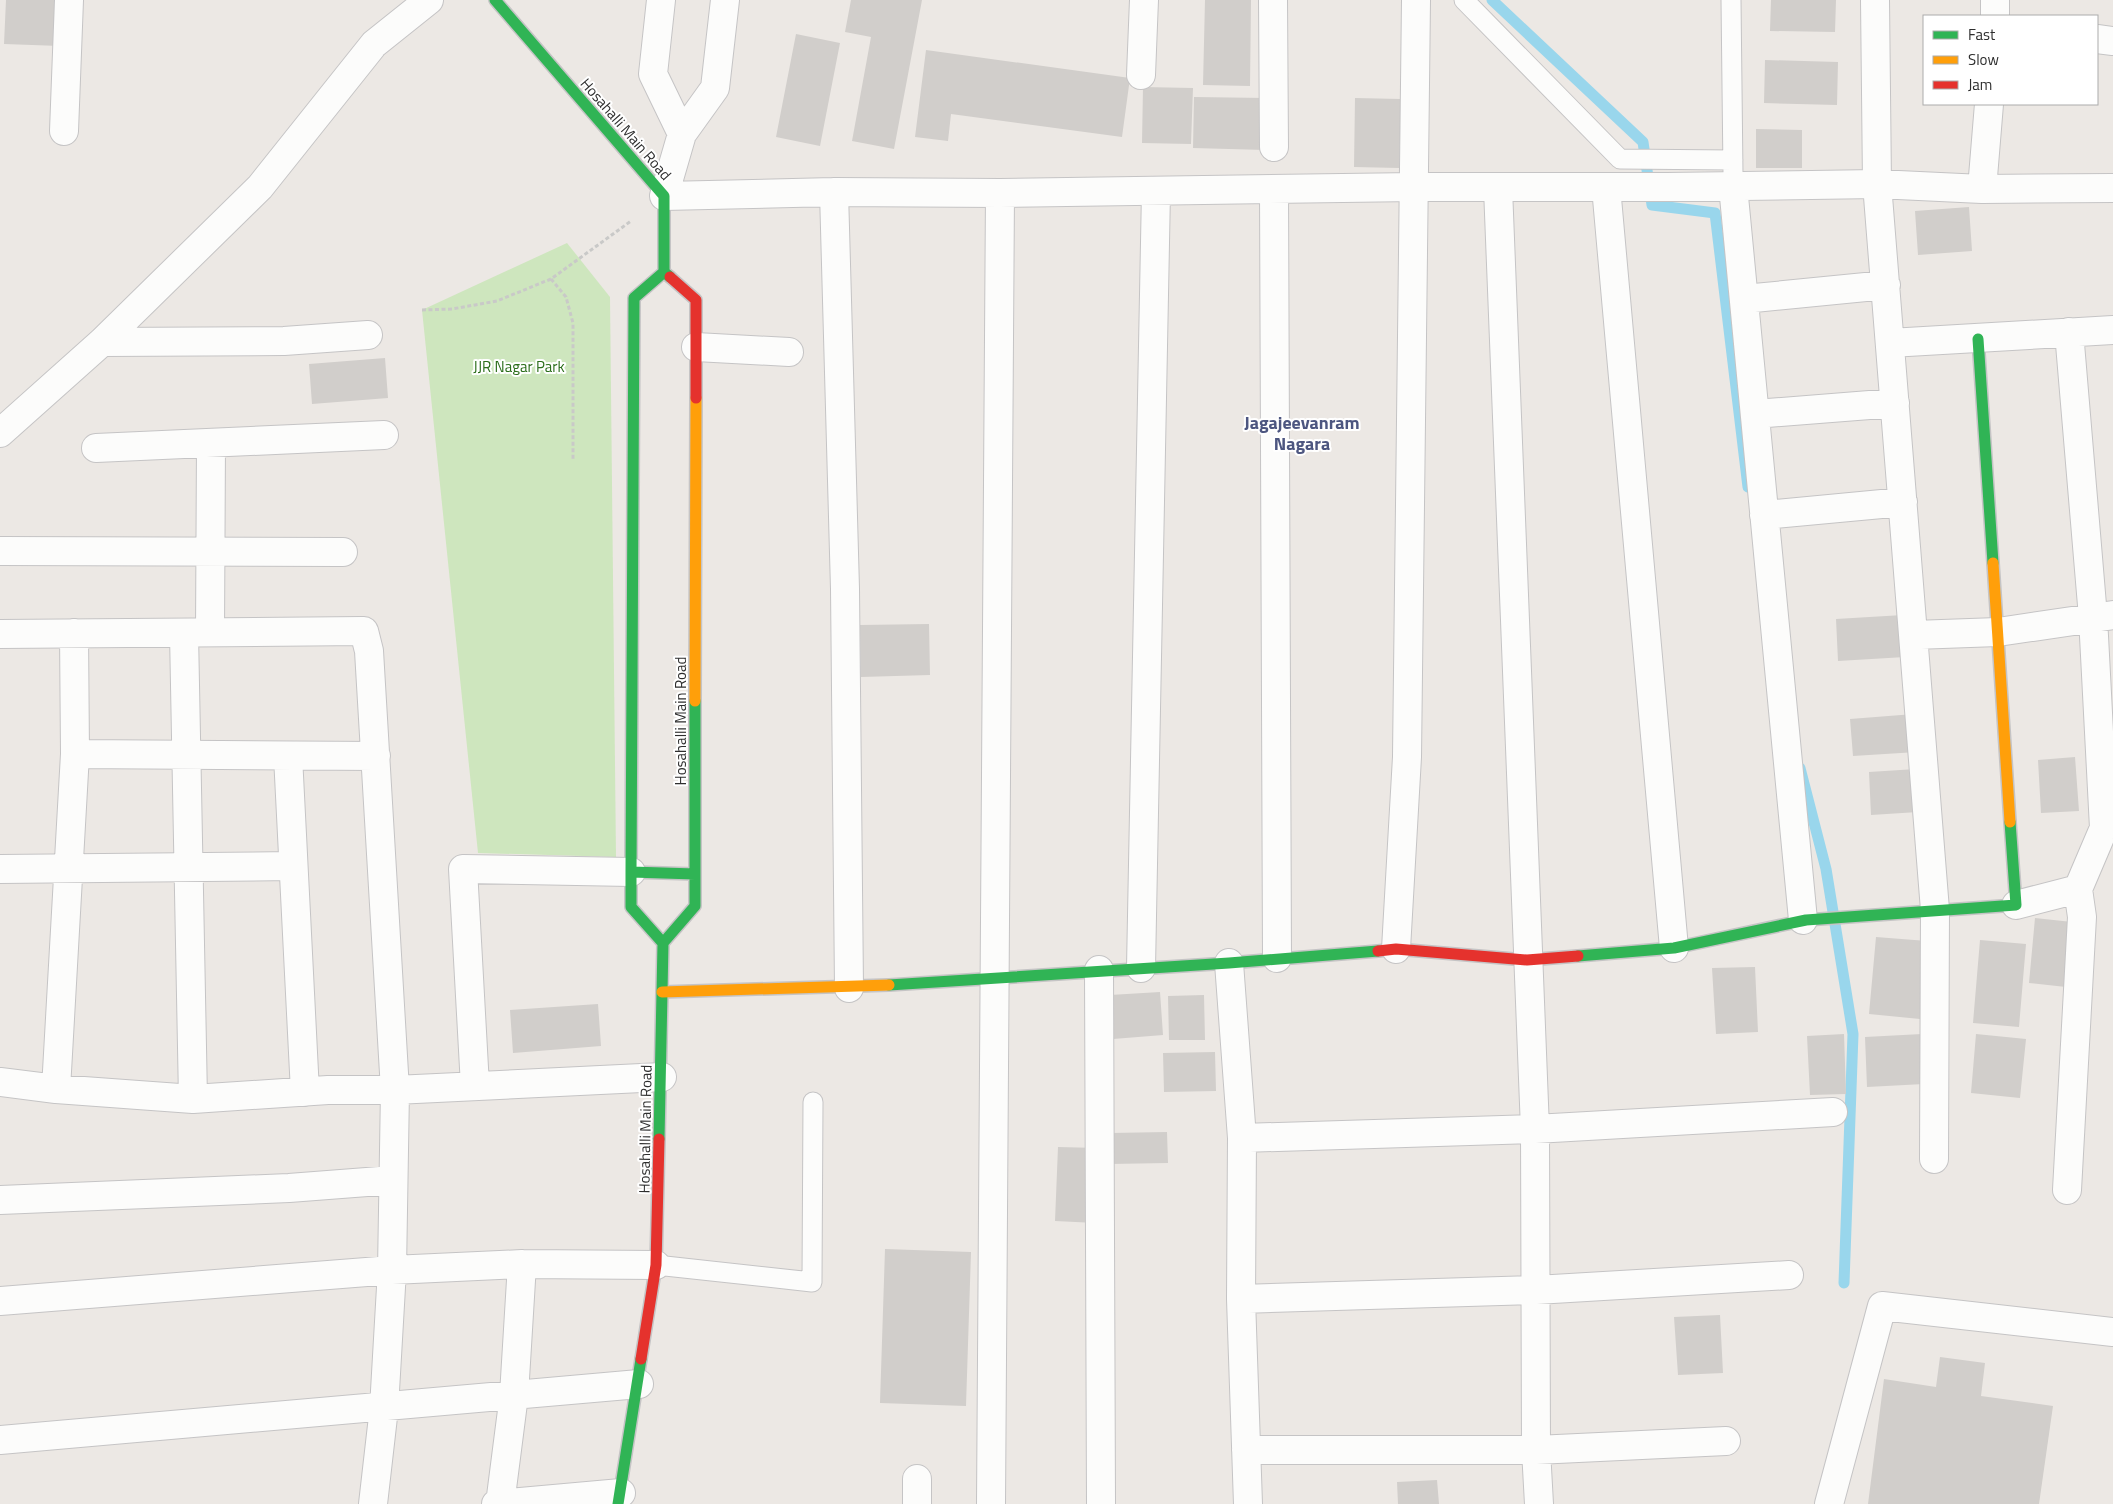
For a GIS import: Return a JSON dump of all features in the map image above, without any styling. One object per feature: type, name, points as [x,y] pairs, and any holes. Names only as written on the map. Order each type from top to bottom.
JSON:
[{"type":"street","points":[[64,131],[69,0]]},
{"type":"street","points":[[0,433],[102,342],[260,187],[374,44],[429,0]]},
{"type":"street","name":"Hosahalli Main Road","points":[[495,0],[664,196],[664,272],[696,300],[695,906],[663,943],[662,1077],[656,1265],[620,1499]]},
{"type":"street","points":[[661,0],[653,74],[682,134]]},
{"type":"street","points":[[725,0],[715,88],[682,134],[664,196],[834,192],[1000,193],[1415,187],[1667,187],[1733,173],[1877,184],[1982,189],[2113,188]]},
{"type":"street","points":[[1141,75],[1144,0]]},
{"type":"street","points":[[1274,0],[1274,147]]},
{"type":"street","points":[[1396,949],[1407,757],[1416,0]]},
{"type":"street","points":[[1875,0],[1877,184],[1935,910],[1934,1159]]},
{"type":"street","points":[[1995,0],[1995,15]]},
{"type":"street","points":[[2098,40],[2113,41]]},
{"type":"street","points":[[1982,189],[1989,105]]},
{"type":"street","points":[[1733,173],[1788,767],[1810,919]]},
{"type":"street","points":[[1619,187],[1674,948]]},
{"type":"street","points":[[1498,188],[1526,960],[1535,1129],[1536,1450],[1539,1504]]},
{"type":"street","points":[[1274,190],[1278,958]]},
{"type":"street","points":[[1141,968],[1156,191]]},
{"type":"street","points":[[834,192],[845,589],[848,988]]},
{"type":"street","points":[[991,1504],[1000,193]]},
{"type":"street","points":[[663,943],[631,907],[631,872],[634,298],[664,272]]},
{"type":"street","points":[[1744,299],[1886,285]]},
{"type":"street","points":[[1890,343],[2113,330]]},
{"type":"street","points":[[2067,1190],[2082,917],[2078,888],[2108,821],[2103,616],[2069,332]]},
{"type":"street","points":[[102,342],[284,341],[368,335]]},
{"type":"street","points":[[1978,338],[2016,905]]},
{"type":"street","points":[[696,347],[789,352]]},
{"type":"street","points":[[1755,414],[1895,403]]},
{"type":"street","points":[[96,448],[384,435]]},
{"type":"street","points":[[193,1099],[187,755],[197,632],[211,550],[211,444]]},
{"type":"street","points":[[1764,516],[1903,502]]},
{"type":"street","points":[[0,551],[211,550],[343,552]]},
{"type":"street","points":[[1914,635],[1998,632],[2103,616]]},
{"type":"street","points":[[0,634],[364,631],[369,650],[395,1090],[392,1270],[384,1408],[373,1504]]},
{"type":"street","points":[[56,1089],[75,754],[74,634]]},
{"type":"street","points":[[75,754],[376,756]]},
{"type":"street","points":[[288,756],[305,1092]]},
{"type":"street","points":[[0,869],[293,866]]},
{"type":"street","points":[[474,1086],[463,868],[695,874]]},
{"type":"street","points":[[662,992],[848,988],[1099,970],[1229,963],[1396,949],[1526,960],[1674,948],[1810,919],[2016,905],[2078,888]]},
{"type":"street","points":[[1229,963],[1242,1138],[1241,1299],[1248,1504]]},
{"type":"street","points":[[1099,970],[1101,1504]]},
{"type":"street","points":[[0,1082],[56,1089],[193,1099],[305,1092],[395,1090],[662,1077]]},
{"type":"street","points":[[1242,1138],[1535,1129],[1833,1112]]},
{"type":"street","points":[[0,1200],[289,1188],[393,1180]]},
{"type":"street","points":[[0,1301],[392,1270],[522,1264],[656,1265]]},
{"type":"street","points":[[522,1264],[514,1395],[499,1504],[620,1499]]},
{"type":"street","points":[[1241,1299],[1536,1290],[1789,1275]]},
{"type":"street","points":[[1830,1504],[1882,1306],[2113,1332]]},
{"type":"street","points":[[0,1440],[384,1408],[639,1384]]},
{"type":"street","points":[[1246,1450],[1536,1450],[1726,1441]]},
{"type":"lane","points":[[1464,0],[1620,159],[1663,159],[1733,173],[1731,0]]},
{"type":"lane","points":[[656,1265],[812,1282],[813,1102]]},
{"type":"path","points":[[422,310],[452,309],[497,301],[551,279],[664,196]]},
{"type":"path","points":[[551,279],[566,297],[573,323],[573,460]]},
{"type":"green space","name":"JJR Nagar Park","points":[[567,243],[610,297],[616,857],[478,853],[422,310]]},
{"type":"building","points":[[6,0],[62,0],[60,46],[4,44]]},
{"type":"building","points":[[851,0],[922,0],[894,149],[852,141],[871,37],[845,32]]},
{"type":"building","points":[[1205,0],[1251,0],[1250,86],[1203,85]]},
{"type":"building","points":[[1771,0],[1836,0],[1835,32],[1770,31]]},
{"type":"building","points":[[796,34],[840,43],[820,146],[776,137]]},
{"type":"building","points":[[926,50],[1130,78],[1122,137],[951,114],[948,141],[915,137]]},
{"type":"building","points":[[1765,60],[1838,62],[1837,105],[1764,103]]},
{"type":"building","points":[[1143,87],[1193,88],[1191,144],[1142,143]]},
{"type":"building","points":[[1194,97],[1266,98],[1265,150],[1193,148]]},
{"type":"building","points":[[1355,98],[1401,99],[1399,168],[1354,167]]},
{"type":"building","points":[[1756,129],[1802,130],[1802,168],[1756,168]]},
{"type":"building","points":[[1969,207],[1972,251],[1918,255],[1915,211]]},
{"type":"building","points":[[385,358],[388,398],[312,404],[309,364]]},
{"type":"building","points":[[1903,615],[1905,657],[1838,661],[1836,619]]},
{"type":"building","points":[[929,624],[930,675],[861,677],[860,625]]},
{"type":"building","points":[[1914,714],[1917,752],[1853,756],[1850,719]]},
{"type":"building","points":[[2075,757],[2079,811],[2041,813],[2038,760]]},
{"type":"building","points":[[1916,769],[1918,812],[1871,815],[1869,772]]},
{"type":"building","points":[[2035,918],[2072,922],[2066,987],[2029,983]]},
{"type":"building","points":[[1876,937],[1927,941],[1920,1019],[1869,1014]]},
{"type":"building","points":[[1980,940],[2026,944],[2019,1027],[1973,1023]]},
{"type":"building","points":[[1755,967],[1758,1032],[1716,1034],[1712,968]]},
{"type":"building","points":[[1160,992],[1163,1035],[1113,1039],[1110,995]]},
{"type":"building","points":[[1204,995],[1205,1040],[1169,1040],[1168,996]]},
{"type":"building","points":[[598,1004],[601,1046],[513,1053],[510,1010]]},
{"type":"building","points":[[1844,1034],[1846,1094],[1810,1095],[1807,1036]]},
{"type":"building","points":[[1922,1034],[1924,1084],[1867,1087],[1865,1037]]},
{"type":"building","points":[[1976,1034],[2026,1039],[2020,1098],[1971,1093]]},
{"type":"building","points":[[1215,1052],[1216,1091],[1164,1092],[1163,1053]]},
{"type":"building","points":[[1167,1132],[1168,1163],[1110,1164],[1110,1133]]},
{"type":"building","points":[[1058,1147],[1098,1148],[1096,1223],[1055,1221]]},
{"type":"building","points":[[885,1249],[971,1252],[966,1406],[880,1403]]},
{"type":"building","points":[[1720,1315],[1723,1373],[1678,1375],[1674,1317]]},
{"type":"building","points":[[1940,1357],[1985,1363],[1981,1396],[2053,1406],[2039,1504],[1868,1504],[1884,1379],[1936,1387]]},
{"type":"building","points":[[1437,1480],[1439,1504],[1398,1504],[1397,1482]]},
{"type":"waterway","points":[[1492,0],[1643,142],[1652,205],[1715,213],[1748,487]]},
{"type":"waterway","points":[[1800,768],[1826,869],[1853,1034],[1844,1283]]},
{"type":"traffic: fast","points":[[495,0],[664,196],[664,272],[670,277]]},
{"type":"traffic: fast","points":[[663,943],[631,907],[631,872],[634,298],[664,272]]},
{"type":"traffic: fast","points":[[1978,339],[1993,563]]},
{"type":"traffic: fast","points":[[659,1139],[663,943],[695,906],[695,701]]},
{"type":"traffic: fast","points":[[1578,956],[1674,948],[1806,920],[2016,905],[2010,822]]},
{"type":"traffic: fast","points":[[631,872],[695,874]]},
{"type":"traffic: fast","points":[[889,985],[1229,963],[1378,951]]},
{"type":"traffic: fast","points":[[618,1504],[641,1359]]},
{"type":"traffic: slow","points":[[695,701],[696,398]]},
{"type":"traffic: slow","points":[[1993,563],[2010,822]]},
{"type":"traffic: slow","points":[[662,992],[889,985]]},
{"type":"traffic: jam","points":[[670,277],[696,300],[696,398]]},
{"type":"traffic: jam","points":[[1378,951],[1396,949],[1527,960],[1578,956]]},
{"type":"traffic: jam","points":[[641,1359],[656,1265],[659,1139]]},
{"type":"district","name":"Jagajeevanram Nagara","points":[[1302,432]]}]
